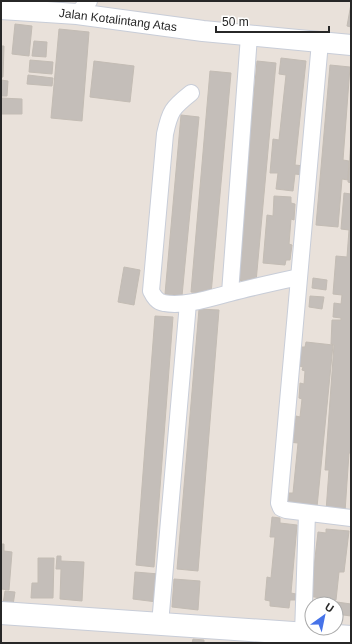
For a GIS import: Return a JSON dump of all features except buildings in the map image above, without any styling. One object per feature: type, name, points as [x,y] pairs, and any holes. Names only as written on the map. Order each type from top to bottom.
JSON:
[{"type":"main road","points":[[1,613],[351,637]]},
{"type":"street","name":"Jalan Kotalintang Atas","points":[[1,9],[83,7],[204,31],[351,45]]},
{"type":"street","points":[[230,293],[241,35]]},
{"type":"street","points":[[320,42],[279,503],[281,508],[286,510],[351,518]]},
{"type":"street","points":[[191,93],[176,105],[169,115],[165,134],[151,291],[153,296],[158,301],[163,303],[173,304],[216,297],[299,277]]},
{"type":"street","points":[[160,624],[188,302]]},
{"type":"street","points":[[303,634],[307,513]]}]
